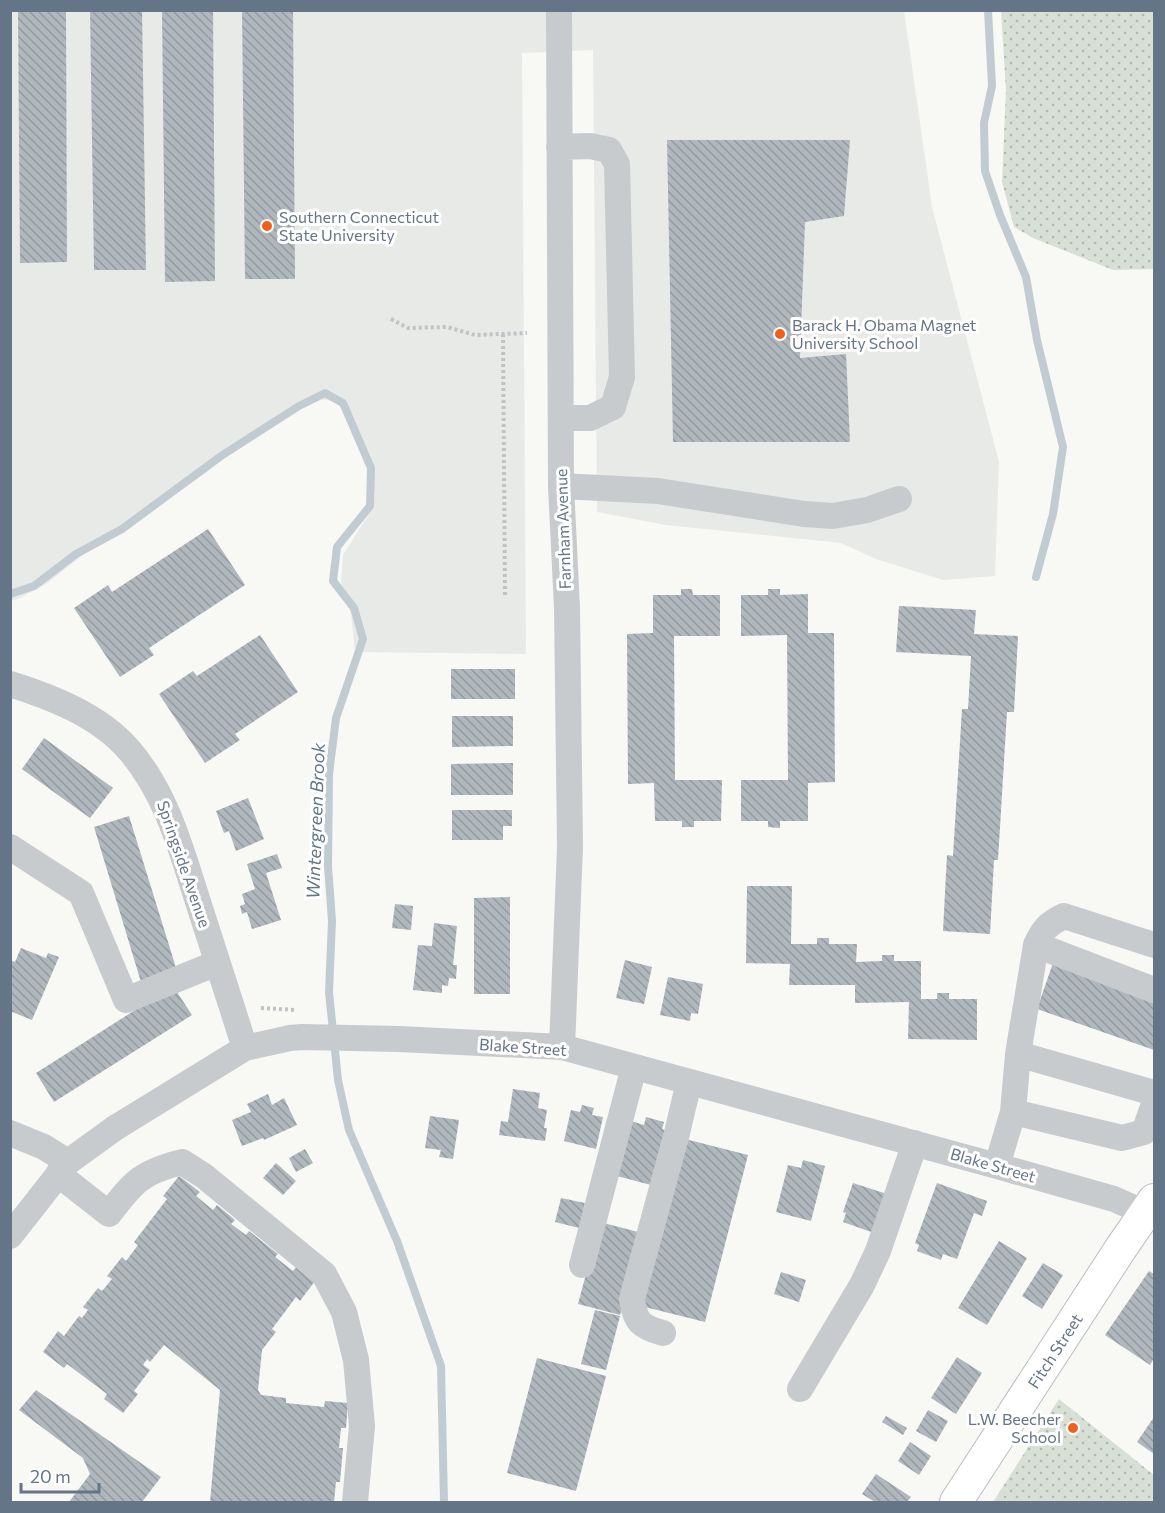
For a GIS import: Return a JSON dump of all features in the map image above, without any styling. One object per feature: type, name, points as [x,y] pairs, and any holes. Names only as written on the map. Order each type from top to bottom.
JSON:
[{"type":"main road","name":"Fitch Street","points":[[956,1503],[1152,1210]]},
{"type":"street","name":"Farnham Avenue","points":[[559,10],[561,486],[567,608],[570,848],[562,1047]]},
{"type":"street","points":[[559,147],[590,146],[609,150],[617,164],[622,377],[613,407],[590,418],[561,418]]},
{"type":"street","points":[[561,486],[658,491],[804,514],[833,516],[867,510],[899,499]]},
{"type":"street","name":"Springside Avenue","points":[[10,684],[69,705],[106,730],[128,749],[153,782],[175,831],[245,1048]]},
{"type":"street","points":[[10,847],[81,893],[126,1000],[217,963]]},
{"type":"street","points":[[997,1166],[1013,1112],[1018,1054],[1036,945],[1042,933],[1050,923],[1064,916],[1155,945]]},
{"type":"street","points":[[1036,945],[1155,990]]},
{"type":"street","name":"Blake Street","points":[[10,1236],[63,1168],[115,1128],[245,1048],[302,1037],[562,1047],[1152,1210]]},
{"type":"street","points":[[1018,1054],[1155,1093]]},
{"type":"street","points":[[582,1265],[634,1067]]},
{"type":"street","points":[[663,1333],[648,1329],[640,1323],[634,1314],[632,1299],[689,1082]]},
{"type":"street","points":[[1013,1112],[1122,1138],[1144,1132],[1155,1104]]},
{"type":"street","points":[[10,1133],[44,1147],[109,1214],[130,1186],[156,1169],[182,1162],[204,1176],[324,1274],[344,1312],[356,1360],[362,1426],[355,1503]]},
{"type":"street","points":[[800,1389],[862,1285],[878,1251],[915,1143]]},
{"type":"path","points":[[391,319],[408,328],[447,327],[475,335],[527,333]]},
{"type":"path","points":[[503,334],[505,596]]},
{"type":"path","points":[[261,1008],[299,1010]]},
{"type":"shaded area","points":[[11,11],[904,11],[932,207],[999,462],[995,576],[943,580],[876,559],[841,543],[666,525],[597,512],[593,50],[522,53],[526,654],[355,652],[351,614],[341,583],[343,555],[370,512],[375,495],[356,429],[344,408],[329,400],[307,399],[283,412],[204,474],[137,520],[103,539],[46,584],[11,601]]},
{"type":"shaded area","points":[[1001,11],[1154,11],[1154,269],[1113,270],[1033,238],[1014,227],[1002,182],[1006,90]]},
{"type":"shaded area","name":"L.W. Beecher School","points":[[1059,1399],[1154,1475],[1154,1502],[993,1502]]},
{"type":"building","points":[[18,10],[66,10],[67,262],[20,263]]},
{"type":"building","points":[[90,10],[142,10],[146,270],[94,270]]},
{"type":"building","points":[[162,10],[213,10],[215,281],[165,282]]},
{"type":"building","points":[[242,10],[293,10],[295,279],[245,279]]},
{"type":"building","points":[[667,140],[850,140],[844,216],[805,222],[800,358],[846,354],[850,442],[673,442]]},
{"type":"building","points":[[208,529],[245,585],[149,648],[154,655],[120,677],[74,608],[108,585],[112,592]]},
{"type":"building","points":[[681,589],[692,589],[693,595],[720,595],[720,636],[674,636],[675,780],[722,780],[721,821],[694,821],[694,827],[682,827],[682,821],[655,821],[654,783],[628,784],[627,634],[653,633],[653,595],[681,595]]},
{"type":"building","points":[[768,589],[780,589],[780,595],[808,594],[808,633],[834,633],[835,782],[808,783],[808,821],[780,821],[780,828],[768,827],[768,821],[741,821],[741,780],[788,780],[787,635],[741,636],[741,595],[768,595]]},
{"type":"building","points":[[899,606],[976,610],[974,634],[1018,636],[1014,712],[1007,712],[998,860],[994,860],[990,934],[943,931],[947,855],[953,856],[962,709],[968,709],[971,656],[896,652]]},
{"type":"building","points":[[260,635],[298,692],[235,734],[240,740],[205,763],[159,694],[193,671],[197,676]]},
{"type":"building","points":[[451,669],[515,669],[515,699],[451,699]]},
{"type":"building","points":[[452,716],[513,716],[513,746],[452,747]]},
{"type":"building","points":[[44,738],[113,788],[90,818],[22,769]]},
{"type":"building","points":[[513,763],[513,795],[451,795],[451,764]]},
{"type":"building","points":[[248,798],[264,839],[236,851],[229,831],[224,833],[216,811]]},
{"type":"building","points":[[452,810],[512,810],[512,826],[503,826],[503,840],[452,840]]},
{"type":"building","points":[[129,816],[177,971],[141,982],[94,827]]},
{"type":"building","points":[[277,854],[282,868],[266,873],[281,920],[252,929],[247,912],[242,914],[240,906],[245,904],[242,894],[255,889],[247,864]]},
{"type":"building","points":[[747,886],[792,886],[791,944],[817,944],[817,938],[829,938],[829,944],[857,944],[856,962],[882,961],[882,955],[894,955],[894,961],[921,961],[921,999],[937,999],[937,993],[949,993],[949,999],[977,999],[977,1040],[908,1039],[909,1002],[855,1003],[855,985],[789,985],[790,964],[746,963]]},
{"type":"building","points":[[510,897],[510,994],[474,994],[474,898]]},
{"type":"building","points":[[395,904],[413,906],[411,930],[392,928]]},
{"type":"building","points":[[434,923],[457,926],[453,965],[457,965],[456,979],[449,978],[448,986],[442,985],[442,993],[413,990],[418,945],[432,946]]},
{"type":"building","points":[[21,948],[46,958],[48,953],[59,957],[32,1020],[10,1011],[10,960],[15,962]]},
{"type":"building","points":[[625,960],[652,967],[644,1004],[616,998]]},
{"type":"building","points":[[1053,963],[1154,998],[1154,1050],[1037,1009]]},
{"type":"building","points":[[668,977],[703,984],[698,1014],[691,1013],[690,1021],[660,1015]]},
{"type":"building","points":[[173,986],[192,1015],[54,1102],[36,1073]]},
{"type":"building","points":[[513,1089],[540,1093],[538,1108],[547,1110],[544,1128],[547,1128],[545,1141],[499,1135],[501,1121],[508,1122]]},
{"type":"building","points":[[268,1094],[272,1105],[284,1098],[297,1125],[264,1140],[263,1138],[242,1146],[232,1120],[251,1112],[247,1104]]},
{"type":"building","points":[[582,1105],[594,1108],[592,1115],[603,1117],[596,1149],[564,1141],[571,1110],[580,1112]]},
{"type":"building","points":[[430,1116],[459,1120],[453,1159],[439,1157],[441,1150],[425,1148]]},
{"type":"building","points":[[646,1117],[664,1122],[662,1129],[665,1130],[651,1185],[617,1176],[631,1121],[644,1125]]},
{"type":"building","points":[[685,1139],[748,1155],[705,1322],[641,1306]]},
{"type":"building","points":[[305,1149],[313,1163],[296,1172],[289,1158]]},
{"type":"building","points":[[803,1160],[825,1166],[811,1221],[776,1212],[788,1165],[801,1168]]},
{"type":"building","points":[[276,1163],[296,1181],[283,1195],[263,1178]]},
{"type":"building","points":[[179,1176],[200,1192],[196,1196],[213,1210],[217,1205],[235,1220],[231,1224],[246,1235],[249,1231],[278,1254],[275,1257],[293,1271],[297,1266],[315,1281],[300,1301],[296,1297],[272,1329],[276,1332],[262,1350],[258,1390],[261,1395],[286,1398],[286,1403],[324,1407],[325,1401],[348,1403],[346,1428],[341,1428],[339,1448],[343,1448],[340,1482],[336,1482],[334,1502],[210,1502],[220,1390],[164,1345],[150,1362],[147,1359],[143,1365],[150,1370],[134,1391],[138,1394],[123,1413],[104,1399],[107,1394],[67,1364],[64,1368],[43,1352],[58,1331],[64,1336],[79,1316],[82,1318],[88,1310],[83,1307],[98,1288],[102,1291],[112,1279],[107,1276],[122,1257],[126,1261],[138,1245],[134,1242],[167,1199],[163,1196]]},
{"type":"building","points":[[853,1183],[887,1194],[874,1233],[843,1222],[846,1213],[843,1212]]},
{"type":"building","points":[[937,1183],[987,1201],[982,1216],[974,1213],[957,1259],[943,1254],[941,1260],[917,1251],[919,1245],[915,1243]]},
{"type":"building","points":[[561,1198],[585,1203],[579,1228],[555,1222]]},
{"type":"building","points":[[600,1222],[642,1233],[620,1315],[578,1304]]},
{"type":"building","points":[[999,1241],[1027,1258],[987,1325],[958,1308]]},
{"type":"building","points":[[1043,1263],[1063,1275],[1042,1309],[1022,1296]]},
{"type":"building","points":[[1149,1271],[1154,1274],[1154,1358],[1150,1365],[1105,1335]]},
{"type":"building","points":[[781,1272],[806,1280],[799,1302],[774,1294]]},
{"type":"building","points":[[595,1310],[620,1316],[606,1370],[581,1364]]},
{"type":"building","points":[[957,1357],[982,1373],[956,1414],[931,1398]]},
{"type":"building","points":[[537,1358],[606,1376],[576,1491],[507,1473]]},
{"type":"building","points":[[36,1390],[161,1477],[142,1502],[69,1502],[90,1474],[83,1458],[19,1410]]},
{"type":"building","points":[[928,1410],[948,1421],[936,1442],[916,1431]]},
{"type":"building","points":[[886,1416],[907,1428],[903,1435],[882,1422]]},
{"type":"building","points":[[1154,1417],[1154,1454],[1137,1442]]},
{"type":"building","points":[[910,1442],[931,1456],[919,1475],[898,1461]]},
{"type":"building","points":[[876,1474],[911,1497],[907,1502],[875,1502],[862,1494]]},
{"type":"waterway","points":[[988,10],[992,86],[984,123],[985,171],[1000,215],[1026,277],[1037,340],[1063,447],[1053,514],[1036,577]]},
{"type":"waterway","name":"Wintergreen Brook","points":[[10,594],[34,586],[76,554],[122,529],[221,456],[299,406],[325,393],[343,403],[371,468],[370,506],[337,547],[333,581],[354,608],[363,639],[336,718],[329,774],[328,866],[332,921],[329,992],[338,1080],[349,1130],[397,1241],[441,1366],[444,1502]]},
{"type":"place","name":"Southern Connecticut State University","points":[[267,226]]},
{"type":"place","name":"Barack H. Obama Magnet University School","points":[[780,334]]},
{"type":"place","name":"L.W. Beecher School","points":[[1073,1428]]}]
